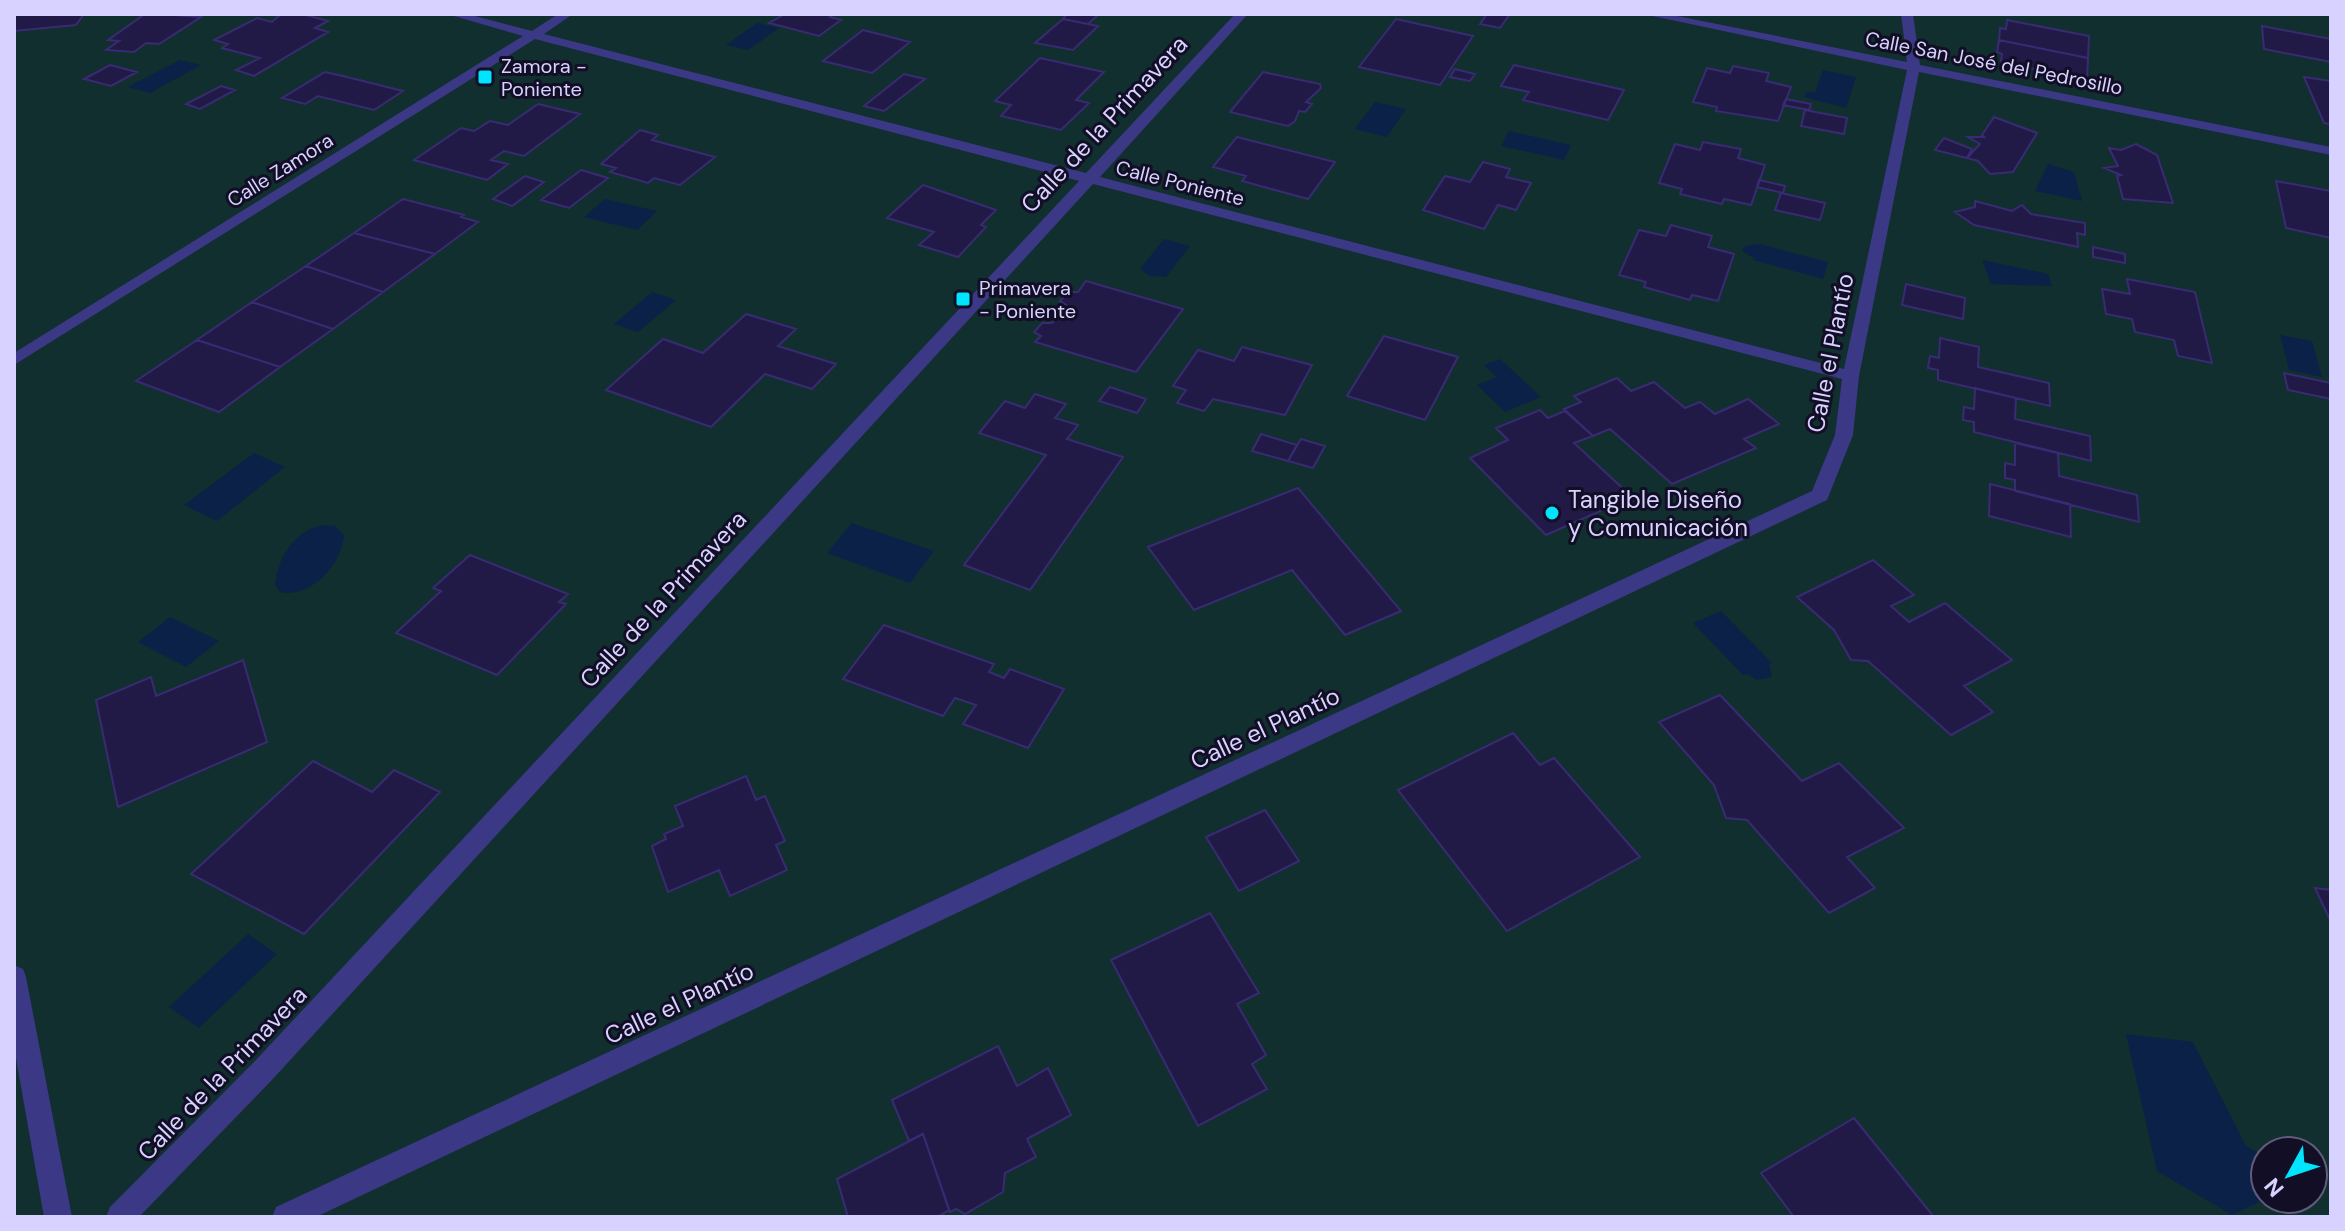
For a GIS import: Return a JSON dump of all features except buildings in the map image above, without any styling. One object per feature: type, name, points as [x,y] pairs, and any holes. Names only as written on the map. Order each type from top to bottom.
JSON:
[{"type":"street","name":"Calle Poniente","points":[[453,14],[1851,376]]},
{"type":"street","name":"Calle Zamora","points":[[14,360],[567,14]]},
{"type":"street","name":"Calle de la Primavera","points":[[120,1217],[262,1072],[1242,14]]},
{"type":"street","name":"Calle San José del Pedrosillo","points":[[1649,14],[2331,151]]},
{"type":"street","name":"Calle el Plantío","points":[[286,1217],[1820,495],[1844,435],[1851,376],[1914,67],[1907,14]]},
{"type":"street","points":[[14,977],[58,1217]]},
{"type":"green space","points":[[14,14],[2331,14],[2331,1217],[14,1217]]},
{"type":"water","points":[[757,23],[779,28],[748,50],[726,45]]},
{"type":"water","points":[[180,60],[201,65],[150,93],[128,87]]},
{"type":"water","points":[[1823,70],[1856,77],[1846,108],[1804,97],[1806,92],[1815,92]]},
{"type":"water","points":[[1375,102],[1406,109],[1387,137],[1355,129]]},
{"type":"water","points":[[1509,131],[1571,145],[1564,160],[1501,146]]},
{"type":"water","points":[[2048,164],[2074,172],[2082,201],[2035,191]]},
{"type":"water","points":[[605,199],[657,211],[637,230],[584,217]]},
{"type":"water","points":[[1164,239],[1190,246],[1166,277],[1150,276],[1140,269]]},
{"type":"water","points":[[1759,244],[1828,262],[1823,279],[1753,260],[1742,251],[1745,246]]},
{"type":"water","points":[[1982,260],[2048,274],[2052,286],[1991,284]]},
{"type":"water","points":[[652,292],[676,300],[638,332],[614,324]]},
{"type":"water","points":[[2280,335],[2312,341],[2322,377],[2289,370]]},
{"type":"water","points":[[1500,359],[1541,397],[1505,412],[1477,385],[1497,377],[1484,365]]},
{"type":"water","points":[[254,453],[285,467],[217,521],[184,505]]},
{"type":"water","points":[[852,523],[934,551],[910,583],[827,553]]},
{"type":"water","points":[[323,525],[335,526],[344,535],[338,557],[331,568],[303,590],[280,592],[275,584],[284,555],[296,539]]},
{"type":"water","points":[[1721,611],[1772,663],[1769,664],[1772,677],[1757,680],[1743,675],[1693,623]]},
{"type":"water","points":[[170,617],[219,641],[186,667],[138,642]]},
{"type":"water","points":[[248,934],[277,954],[199,1028],[169,1007]]},
{"type":"water","points":[[2126,1034],[2193,1042],[2249,1148],[2249,1207],[2232,1215],[2157,1171]]},
{"type":"place","name":"Zamora - Poniente","points":[[485,77]]},
{"type":"place","name":"Primavera - Poniente","points":[[963,299]]},
{"type":"place","name":"Tangible Diseño y Comunicación","points":[[1552,513]]}]
